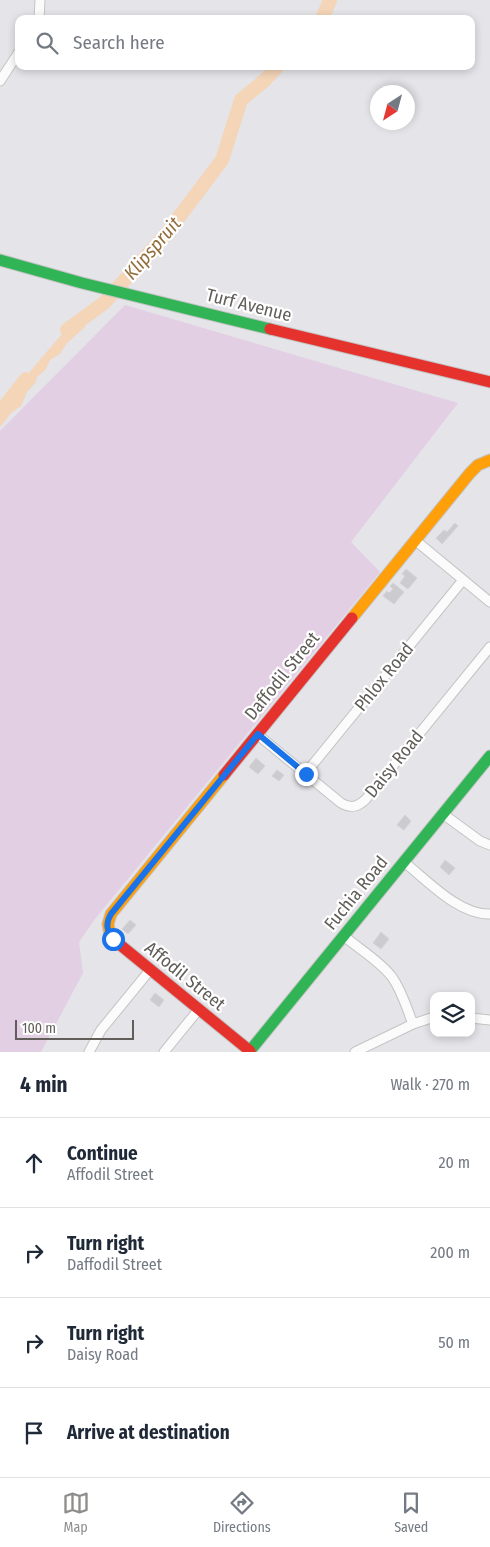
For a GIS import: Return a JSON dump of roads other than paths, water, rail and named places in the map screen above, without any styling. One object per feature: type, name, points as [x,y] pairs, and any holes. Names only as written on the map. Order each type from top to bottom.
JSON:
[{"type":"street","points":[[39,15],[40,0]]},
{"type":"street","points":[[0,80],[15,58]]},
{"type":"street","name":"Turf Avenue","points":[[0,260],[82,283],[490,382]]},
{"type":"street","name":"Daffodil Street","points":[[107,922],[114,910],[415,540],[474,469],[482,462],[490,460]]},
{"type":"street","points":[[415,540],[490,602]]},
{"type":"street","name":"Phlox Road","points":[[306,774],[463,580]]},
{"type":"street","name":"Daisy Road","points":[[258,734],[345,805],[352,807],[360,805],[490,647]]},
{"type":"street","name":"Fuchia Road","points":[[250,1052],[490,756]]},
{"type":"street","points":[[443,814],[480,841],[490,845]]},
{"type":"street","points":[[404,862],[462,908],[476,913],[490,914]]},
{"type":"street","name":"Affodil Street","points":[[107,922],[108,931],[113,939],[250,1052]]},
{"type":"street","points":[[344,936],[377,962],[392,977],[413,1024]]},
{"type":"street","points":[[89,1052],[101,1030],[150,970]]},
{"type":"street","points":[[164,1052],[199,1009]]},
{"type":"street","points":[[355,1052],[413,1024],[430,1018]]},
{"type":"street","points":[[475,1018],[490,1020]]},
{"type":"waterway","name":"Klipspruit","points":[[324,15],[330,0]]},
{"type":"waterway","name":"Klipspruit","points":[[67,330],[104,303],[167,233],[222,160],[241,100],[274,70]]},
{"type":"waterway","name":"Klipspruit","points":[[0,412],[26,379]]}]
